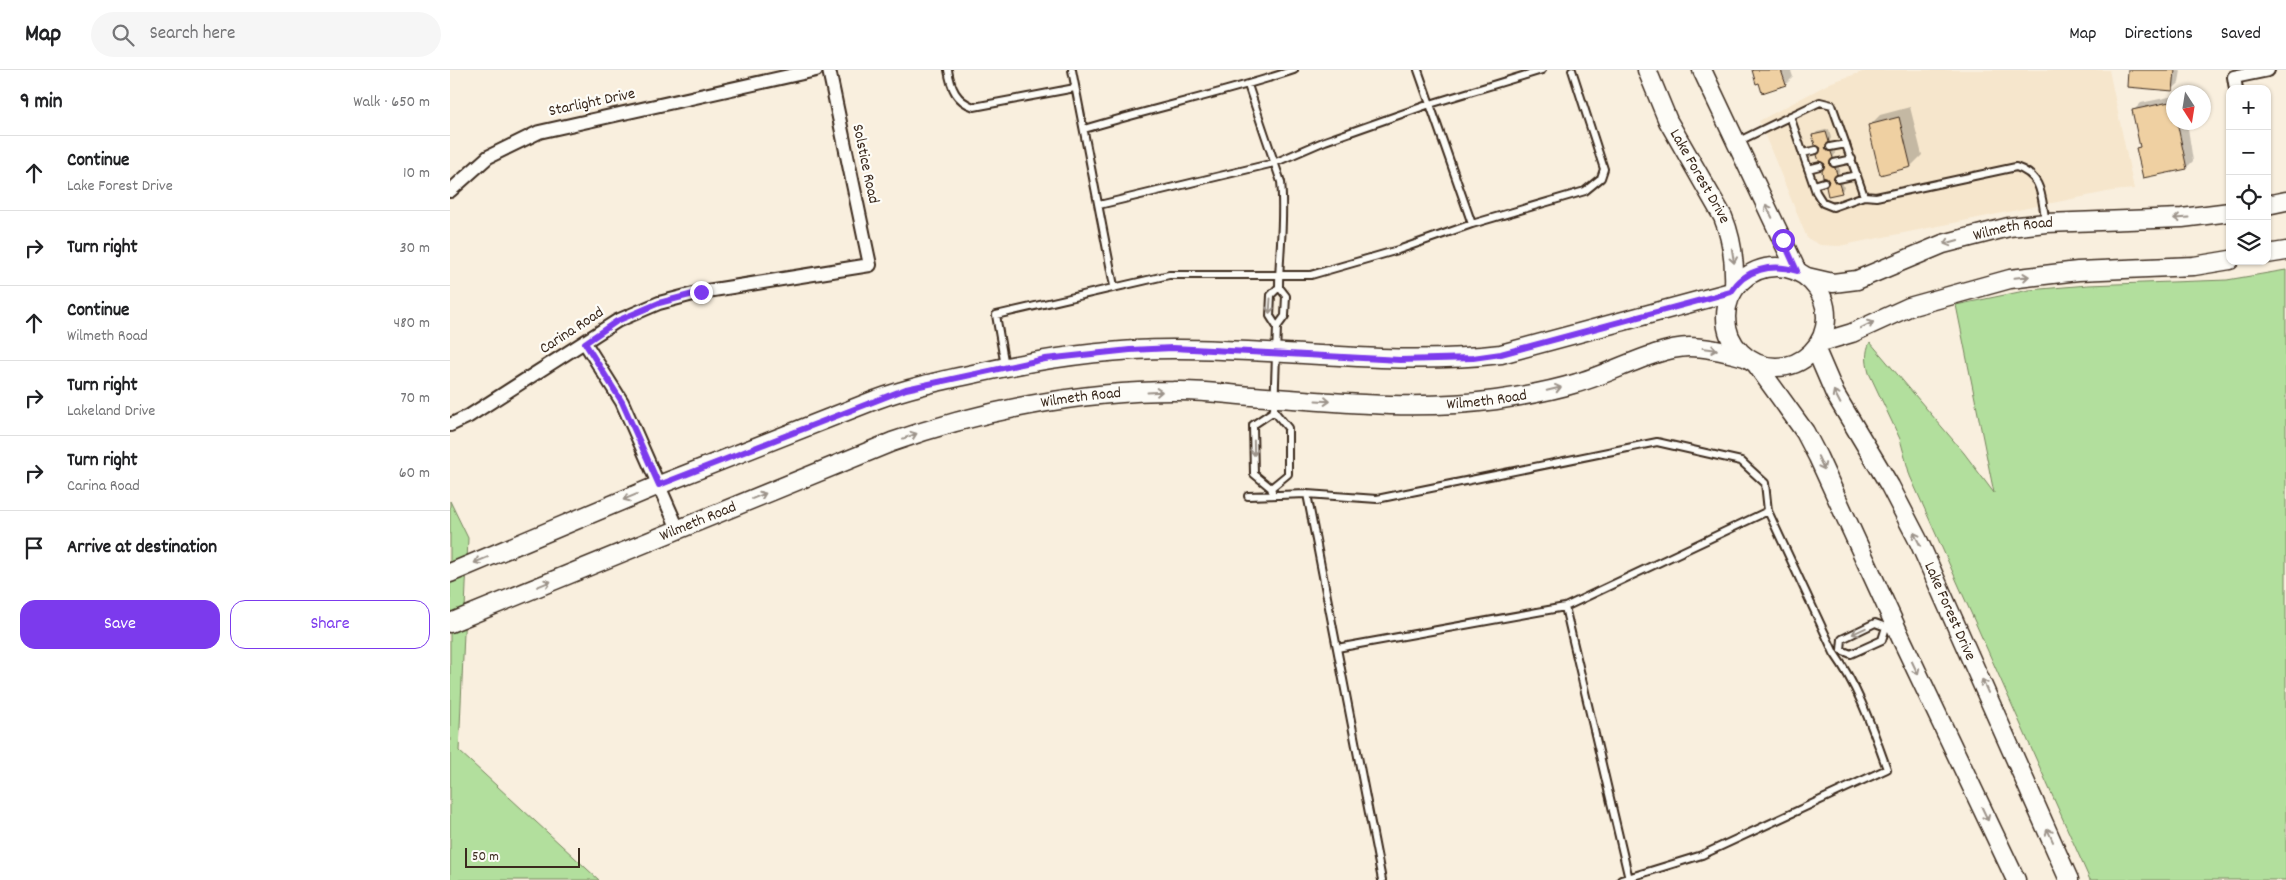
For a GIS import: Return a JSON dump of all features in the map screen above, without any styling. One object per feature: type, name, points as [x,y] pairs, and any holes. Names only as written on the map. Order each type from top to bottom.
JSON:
[{"type":"street","name":"Starlight Drive","points":[[450,191],[488,157],[539,132],[816,70]]},
{"type":"street","name":"Solstice Road","points":[[829,70],[870,265]]},
{"type":"street","name":"Lake Forest Drive","points":[[1646,70],[1668,121],[1723,217],[1729,232],[1734,265],[1733,290]]},
{"type":"street","points":[[1702,70],[1736,143],[1802,274]]},
{"type":"street","points":[[2235,85],[2234,77],[2268,70]]},
{"type":"street","points":[[2271,204],[2286,201]]},
{"type":"street","name":"Wilmeth Road","points":[[1802,274],[1833,282],[1857,280],[1943,244],[2009,227],[2046,223],[2182,218],[2226,212]]},
{"type":"street","points":[[2271,253],[2286,251]]},
{"type":"street","points":[[1750,361],[1777,368],[1788,366],[1799,362],[1819,346],[1909,307],[2010,278],[2078,271],[2194,266],[2226,261]]},
{"type":"street","name":"Carina Road","points":[[450,425],[469,416],[617,321],[659,303],[701,292],[870,265]]},
{"type":"street","points":[[1819,346],[1826,327],[1825,305],[1815,285],[1802,274],[1786,268],[1764,268],[1747,276],[1733,290],[1726,307],[1727,330],[1731,340],[1750,361],[1804,432],[1818,457],[1890,625],[2016,880]]},
{"type":"street","points":[[450,573],[659,485],[906,389],[1045,359],[1130,350],[1173,348],[1416,360],[1501,354],[1733,290]]},
{"type":"street","points":[[585,343],[622,402],[678,529]]},
{"type":"street","name":"Lake Forest Drive","points":[[1819,346],[1835,394],[1890,486],[1919,542],[2069,880]]},
{"type":"street","name":"Wilmeth Road","points":[[450,623],[908,436],[1024,408],[1112,394],[1175,390],[1274,404],[1427,405],[1495,400],[1577,383],[1669,350],[1698,348],[1722,351],[1750,361]]},
{"type":"lane","points":[[948,70],[956,95],[963,103],[974,107],[1076,88]]},
{"type":"lane","points":[[1072,70],[1114,286]]},
{"type":"lane","points":[[1084,129],[1149,109],[1248,85],[1294,70]]},
{"type":"lane","points":[[1418,70],[1472,224]]},
{"type":"lane","points":[[1099,205],[1274,163],[1325,140],[1430,104],[1542,70]]},
{"type":"lane","points":[[1006,367],[996,315],[1114,286],[1169,275],[1310,275],[1344,267],[1472,224],[1585,191],[1601,178],[1604,168],[1572,70]]},
{"type":"lane","points":[[1248,85],[1281,182],[1283,199],[1284,222],[1279,287],[1286,296],[1285,316],[1278,327],[1274,404],[1288,428],[1288,474],[1271,488]]},
{"type":"lane","points":[[1736,143],[1820,102],[1832,105],[1864,196]]},
{"type":"lane","points":[[1790,116],[1808,169],[1823,203],[1833,207],[1864,196],[1876,197],[2016,168],[2029,172],[2038,182],[2046,223]]},
{"type":"lane","points":[[1830,147],[1846,144]]},
{"type":"lane","points":[[1803,153],[1816,150]]},
{"type":"lane","points":[[1834,163],[1852,159]]},
{"type":"lane","points":[[1808,169],[1820,166]]},
{"type":"lane","points":[[1838,179],[1857,175]]},
{"type":"lane","points":[[1814,184],[1824,182]]},
{"type":"lane","points":[[1278,327],[1270,316],[1271,295],[1279,287]]},
{"type":"lane","points":[[1272,496],[1271,488],[1254,474],[1253,426],[1274,404]]},
{"type":"lane","points":[[1248,496],[1307,494],[1377,500],[1657,442],[1741,461],[1765,483],[1768,511],[1834,653],[1862,702],[1887,769],[1702,855],[1621,880]]},
{"type":"lane","points":[[1307,494],[1382,880]]},
{"type":"lane","points":[[1337,648],[1565,607],[1768,511]]},
{"type":"lane","points":[[1565,607],[1629,879]]},
{"type":"lane","points":[[1834,653],[1841,650],[1851,654],[1882,640],[1890,625],[1875,623],[1842,639],[1841,650]]},
{"type":"shaded area","points":[[1868,70],[2109,70],[2134,189],[2112,191],[1839,246],[1820,245],[1807,238],[1759,121],[1832,82]]},
{"type":"green space","points":[[2286,270],[2286,880],[2090,880],[1910,476],[1900,439],[1869,373],[1866,357],[1868,346],[1870,342],[1964,453],[1994,493],[1956,305],[2029,290],[2088,285],[2227,280]]},
{"type":"green space","points":[[450,501],[468,538],[459,751],[599,880],[450,880]]},
{"type":"building","points":[[1752,70],[1781,70],[1786,85],[1762,93],[1759,83],[1756,84]]},
{"type":"building","points":[[2128,70],[2175,70],[2174,85],[2166,85],[2166,90],[2127,87]]},
{"type":"building","points":[[2166,103],[2166,130],[2179,130],[2187,169],[2143,178],[2136,148],[2140,147],[2132,110]]},
{"type":"building","points":[[1899,117],[1911,167],[1880,175],[1868,125]]},
{"type":"building","points":[[1826,132],[1829,142],[1825,148],[1831,152],[1833,158],[1829,165],[1835,168],[1837,174],[1833,180],[1839,184],[1842,193],[1828,196],[1826,187],[1829,181],[1823,177],[1822,171],[1825,164],[1819,161],[1817,155],[1821,148],[1815,145],[1812,135]]},
{"type":"route","points":[[701,292],[659,303],[617,321],[585,343],[622,402],[659,485],[906,389],[1045,359],[1130,350],[1173,348],[1400,360],[1473,358],[1501,354],[1731,292],[1741,280],[1753,272],[1764,268],[1786,268],[1797,271],[1783,240]]}]
